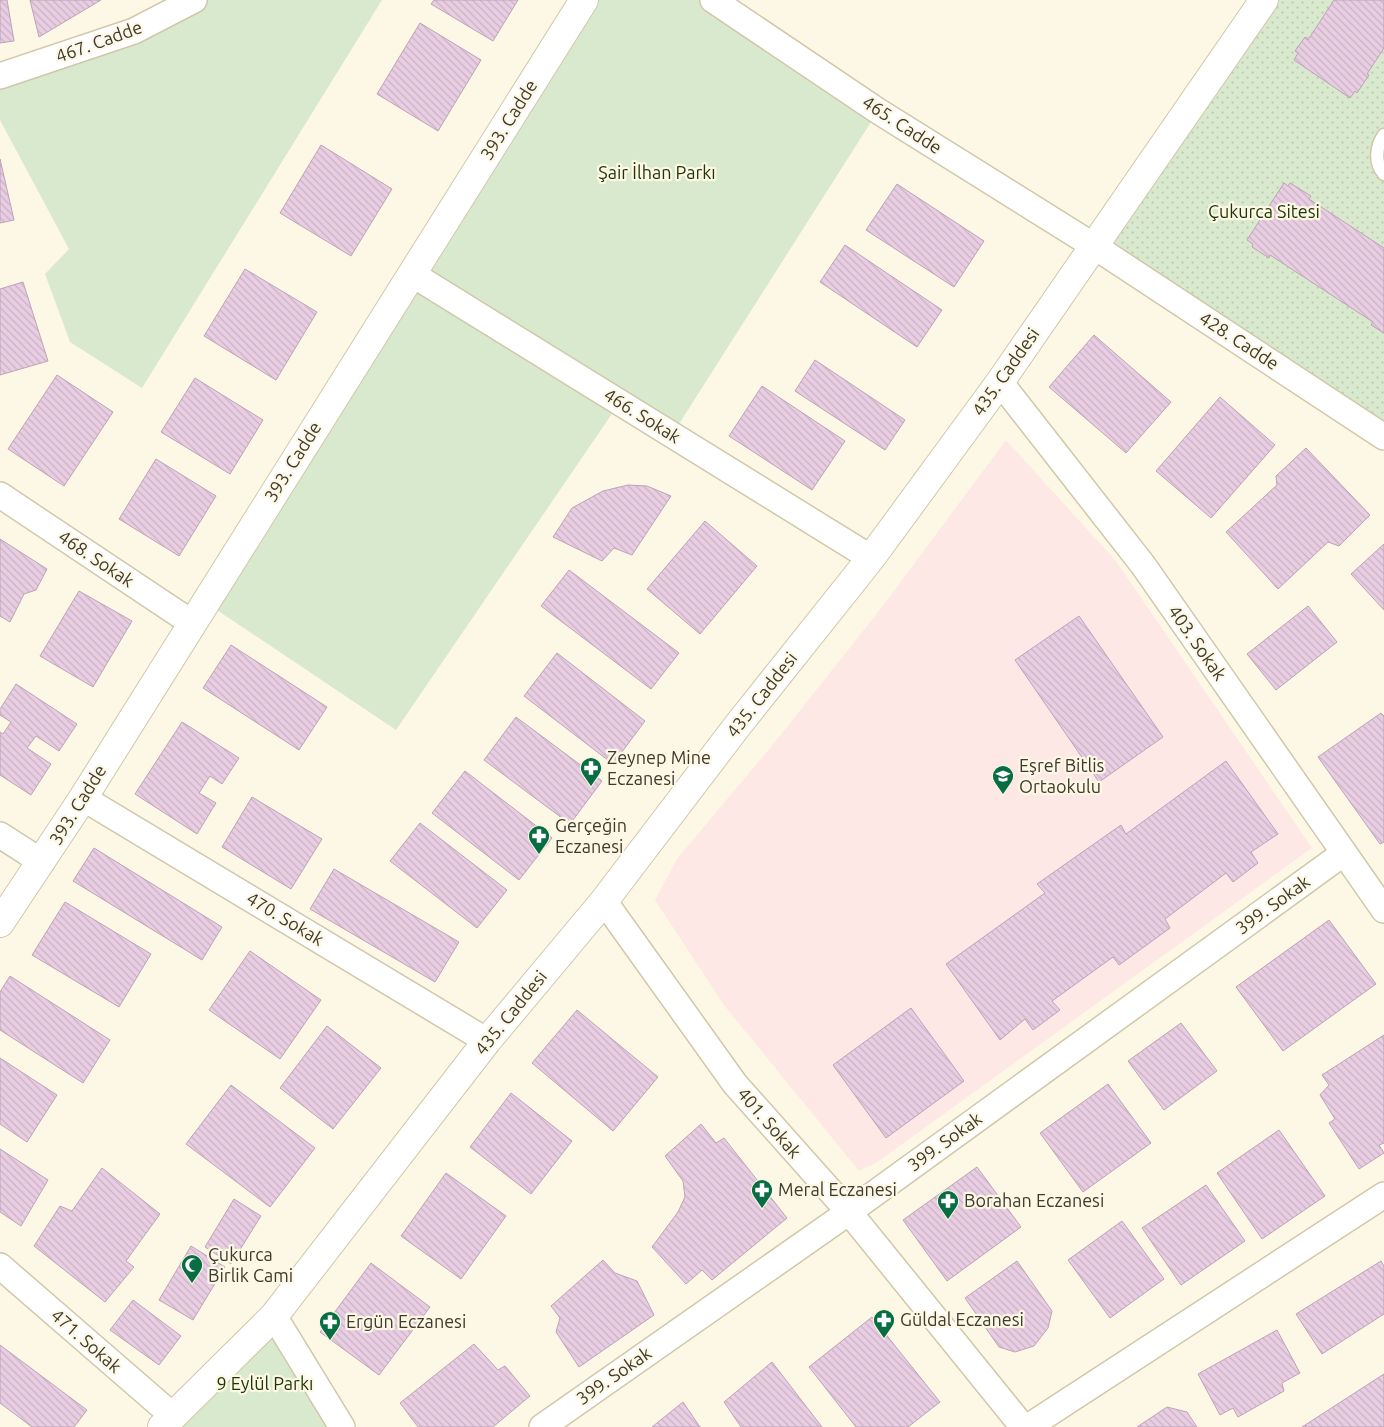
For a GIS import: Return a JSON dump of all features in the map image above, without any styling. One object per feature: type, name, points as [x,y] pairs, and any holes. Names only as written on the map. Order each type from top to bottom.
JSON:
[{"type":"street","name":"467. Cadde","points":[[0,76],[134,31],[194,0]]},
{"type":"street","name":"393. Cadde","points":[[0,923],[83,798],[584,0]]},
{"type":"street","name":"465. Cadde","points":[[714,0],[878,111],[1094,246]]},
{"type":"street","name":"435. Caddesi","points":[[167,1422],[274,1316],[487,1041],[604,901],[738,725],[871,558],[1000,382],[1264,0]]},
{"type":"street","name":"428. Cadde","points":[[1094,246],[1384,437]]},
{"type":"street","name":"466. Sokak","points":[[412,274],[871,558]]},
{"type":"street","name":"403. Sokak","points":[[1000,382],[1143,565],[1384,910]]},
{"type":"street","name":"468. Sokak","points":[[0,495],[192,623]]},
{"type":"street","name":"470. Sokak","points":[[83,798],[487,1041]]},
{"type":"street","points":[[0,835],[42,862]]},
{"type":"street","name":"399. Sokak","points":[[542,1427],[848,1212],[1344,853]]},
{"type":"street","name":"401. Sokak","points":[[604,901],[735,1084],[848,1212],[1023,1427]]},
{"type":"street","points":[[1028,1427],[1384,1195]]},
{"type":"street","name":"471. Sokak","points":[[0,1266],[167,1422]]},
{"type":"street","points":[[274,1316],[342,1427]]},
{"type":"lane","points":[[1384,135],[1380,141],[1377,157],[1381,171],[1384,174]]},
{"type":"shaded area","name":"Eşref Bitlis Ortaokulu","points":[[1006,440],[1116,561],[1312,848],[876,1163],[859,1171],[724,1005],[655,900],[677,859],[775,742],[882,607]]},
{"type":"green space","points":[[194,0],[382,0],[142,388],[70,342],[45,274],[69,249],[0,120],[0,76]]},
{"type":"green space","name":"Şair İlhan Parkı","points":[[584,0],[713,0],[878,111],[672,435],[618,405],[396,730],[205,602]]},
{"type":"green space","name":"Çukurca Sitesi","points":[[1264,0],[1384,0],[1384,437],[1094,246]]},
{"type":"green space","name":"9 Eylül Parkı","points":[[274,1316],[342,1427],[162,1427]]},
{"type":"building","points":[[0,0],[7,0],[14,41],[0,43]]},
{"type":"building","points":[[30,0],[101,0],[39,37]]},
{"type":"building","points":[[434,0],[518,0],[493,41],[431,4]]},
{"type":"building","points":[[1334,0],[1384,0],[1384,48],[1357,93],[1355,91],[1350,98],[1294,60],[1298,53],[1295,51],[1305,37],[1308,40]]},
{"type":"building","points":[[420,23],[481,60],[438,131],[377,94]]},
{"type":"building","points":[[321,145],[392,189],[351,256],[280,213]]},
{"type":"building","points":[[0,159],[14,220],[0,223]]},
{"type":"building","points":[[1284,183],[1288,186],[1290,183],[1311,196],[1309,199],[1384,248],[1384,333],[1371,325],[1373,322],[1270,255],[1269,258],[1252,247],[1253,244],[1247,240]]},
{"type":"building","points":[[897,184],[984,241],[954,287],[866,230]]},
{"type":"building","points":[[845,245],[942,310],[917,347],[820,282]]},
{"type":"building","points":[[245,269],[317,312],[276,380],[204,336]]},
{"type":"building","points":[[23,282],[48,361],[0,375],[0,289]]},
{"type":"building","points":[[1094,335],[1171,402],[1126,453],[1049,387]]},
{"type":"building","points":[[815,360],[905,420],[885,450],[795,391]]},
{"type":"building","points":[[57,375],[113,412],[64,486],[8,449]]},
{"type":"building","points":[[195,378],[263,420],[230,474],[161,432]]},
{"type":"building","points":[[762,386],[845,441],[812,490],[729,436]]},
{"type":"building","points":[[1220,397],[1275,445],[1211,518],[1156,471]]},
{"type":"building","points":[[1306,448],[1370,515],[1339,546],[1328,542],[1278,589],[1226,532],[1277,485],[1276,476]]},
{"type":"building","points":[[156,459],[216,496],[179,556],[119,519]]},
{"type":"building","points":[[628,485],[647,486],[671,496],[632,555],[614,548],[602,561],[553,537],[572,508],[603,491]]},
{"type":"building","points":[[705,521],[757,566],[700,634],[647,589]]},
{"type":"building","points":[[0,539],[47,569],[36,590],[24,594],[10,622],[0,616]]},
{"type":"building","points":[[1384,544],[1384,610],[1351,574]]},
{"type":"building","points":[[569,570],[679,653],[651,689],[541,606]]},
{"type":"building","points":[[79,591],[132,621],[93,687],[40,656]]},
{"type":"building","points":[[1308,606],[1337,642],[1276,690],[1247,654]]},
{"type":"building","points":[[1079,616],[1163,737],[1099,782],[1015,660]]},
{"type":"building","points":[[231,645],[327,707],[299,750],[203,688]]},
{"type":"building","points":[[557,653],[645,721],[613,764],[524,696]]},
{"type":"building","points":[[16,684],[77,724],[59,751],[36,736],[27,748],[51,764],[31,795],[0,775],[0,732],[3,734],[11,722],[0,715],[0,709]]},
{"type":"building","points":[[1381,713],[1384,716],[1384,842],[1380,844],[1318,757]]},
{"type":"building","points":[[516,717],[602,781],[570,824],[484,760]]},
{"type":"building","points":[[182,722],[239,758],[222,784],[210,776],[199,793],[216,803],[197,834],[135,794]]},
{"type":"building","points":[[1226,761],[1278,834],[1251,852],[1258,863],[1233,882],[1226,873],[1165,919],[1170,928],[1119,965],[1113,957],[1052,1001],[1060,1010],[1033,1030],[1025,1019],[1000,1040],[946,964],[1045,893],[1037,884],[1121,825],[1126,834]]},
{"type":"building","points":[[465,771],[552,838],[519,880],[432,813]]},
{"type":"building","points":[[252,797],[322,839],[291,889],[222,847]]},
{"type":"building","points":[[420,823],[507,890],[477,928],[390,861]]},
{"type":"building","points":[[94,848],[222,927],[202,960],[73,881]]},
{"type":"building","points":[[334,869],[459,942],[435,982],[310,909]]},
{"type":"building","points":[[65,902],[151,954],[119,1007],[32,955]]},
{"type":"building","points":[[1329,920],[1376,984],[1283,1051],[1236,987]]},
{"type":"building","points":[[250,951],[321,1000],[280,1059],[209,1010]]},
{"type":"building","points":[[10,976],[110,1040],[83,1083],[0,1030],[0,992]]},
{"type":"building","points":[[911,1008],[964,1081],[886,1138],[833,1065]]},
{"type":"building","points":[[577,1010],[658,1077],[613,1131],[532,1063]]},
{"type":"building","points":[[1181,1023],[1217,1071],[1164,1110],[1128,1061]]},
{"type":"building","points":[[327,1026],[381,1068],[333,1129],[280,1088]]},
{"type":"building","points":[[1384,1035],[1384,1143],[1379,1145],[1384,1153],[1359,1169],[1329,1123],[1335,1119],[1320,1095],[1329,1085],[1322,1075]]},
{"type":"building","points":[[0,1058],[57,1095],[27,1142],[0,1124]]},
{"type":"building","points":[[1108,1084],[1151,1143],[1083,1192],[1040,1133]]},
{"type":"building","points":[[231,1085],[315,1148],[270,1207],[186,1144]]},
{"type":"building","points":[[511,1093],[572,1141],[531,1194],[470,1147]]},
{"type":"building","points":[[701,1124],[716,1143],[724,1138],[787,1218],[712,1280],[702,1270],[686,1284],[652,1247],[678,1212],[685,1197],[683,1181],[665,1156]]},
{"type":"building","points":[[1279,1130],[1325,1196],[1262,1239],[1217,1173]]},
{"type":"building","points":[[0,1149],[48,1180],[21,1226],[0,1212]]},
{"type":"building","points":[[977,1167],[1021,1227],[947,1281],[903,1220]]},
{"type":"building","points":[[102,1168],[160,1214],[126,1261],[134,1267],[105,1302],[34,1246],[60,1206],[72,1211]]},
{"type":"building","points":[[446,1173],[506,1216],[461,1279],[401,1236]]},
{"type":"building","points":[[1206,1185],[1245,1241],[1181,1285],[1142,1228]]},
{"type":"building","points":[[234,1199],[261,1216],[231,1264],[205,1247]]},
{"type":"building","points":[[1122,1221],[1164,1279],[1110,1318],[1068,1260]]},
{"type":"building","name":"Çukurca Birlik Cami","points":[[191,1246],[225,1267],[193,1320],[159,1300]]},
{"type":"building","points":[[603,1260],[615,1273],[637,1281],[654,1315],[579,1367],[556,1332],[560,1318],[551,1306]]},
{"type":"building","points":[[1017,1261],[1052,1311],[1048,1328],[1034,1346],[1015,1352],[999,1347],[965,1298]]},
{"type":"building","points":[[1381,1261],[1384,1266],[1384,1314],[1322,1354],[1296,1314]]},
{"type":"building","points":[[371,1263],[430,1307],[379,1375],[320,1332]]},
{"type":"building","points":[[133,1300],[181,1336],[159,1365],[110,1330]]},
{"type":"building","points":[[872,1317],[940,1402],[908,1427],[856,1427],[809,1367]]},
{"type":"building","points":[[1277,1330],[1300,1373],[1282,1383],[1284,1391],[1238,1417],[1233,1408],[1220,1415],[1198,1374]]},
{"type":"building","points":[[474,1344],[498,1370],[505,1366],[530,1396],[493,1427],[418,1427],[400,1403]]},
{"type":"building","points":[[0,1345],[87,1410],[74,1427],[32,1427],[0,1403]]},
{"type":"building","points":[[772,1362],[822,1427],[741,1427],[724,1402]]},
{"type":"building","points":[[1384,1374],[1384,1427],[1302,1427]]},
{"type":"building","points":[[683,1402],[700,1427],[652,1427]]},
{"type":"building","points":[[1167,1407],[1187,1412],[1197,1427],[1137,1427]]},
{"type":"place","name":"Zeynep Mine Eczanesi","points":[[591,787]]},
{"type":"place","name":"Eşref Bitlis Ortaokulu","points":[[1003,795]]},
{"type":"place","name":"Gerçeğin Eczanesi","points":[[539,855]]},
{"type":"place","name":"Meral Eczanesi","points":[[762,1209]]},
{"type":"place","name":"Borahan Eczanesi","points":[[948,1220]]},
{"type":"place","name":"Çukurca Birlik Cami","points":[[192,1284]]},
{"type":"place","name":"Güldal Eczanesi","points":[[884,1339]]},
{"type":"place","name":"Ergün Eczanesi","points":[[330,1341]]}]
